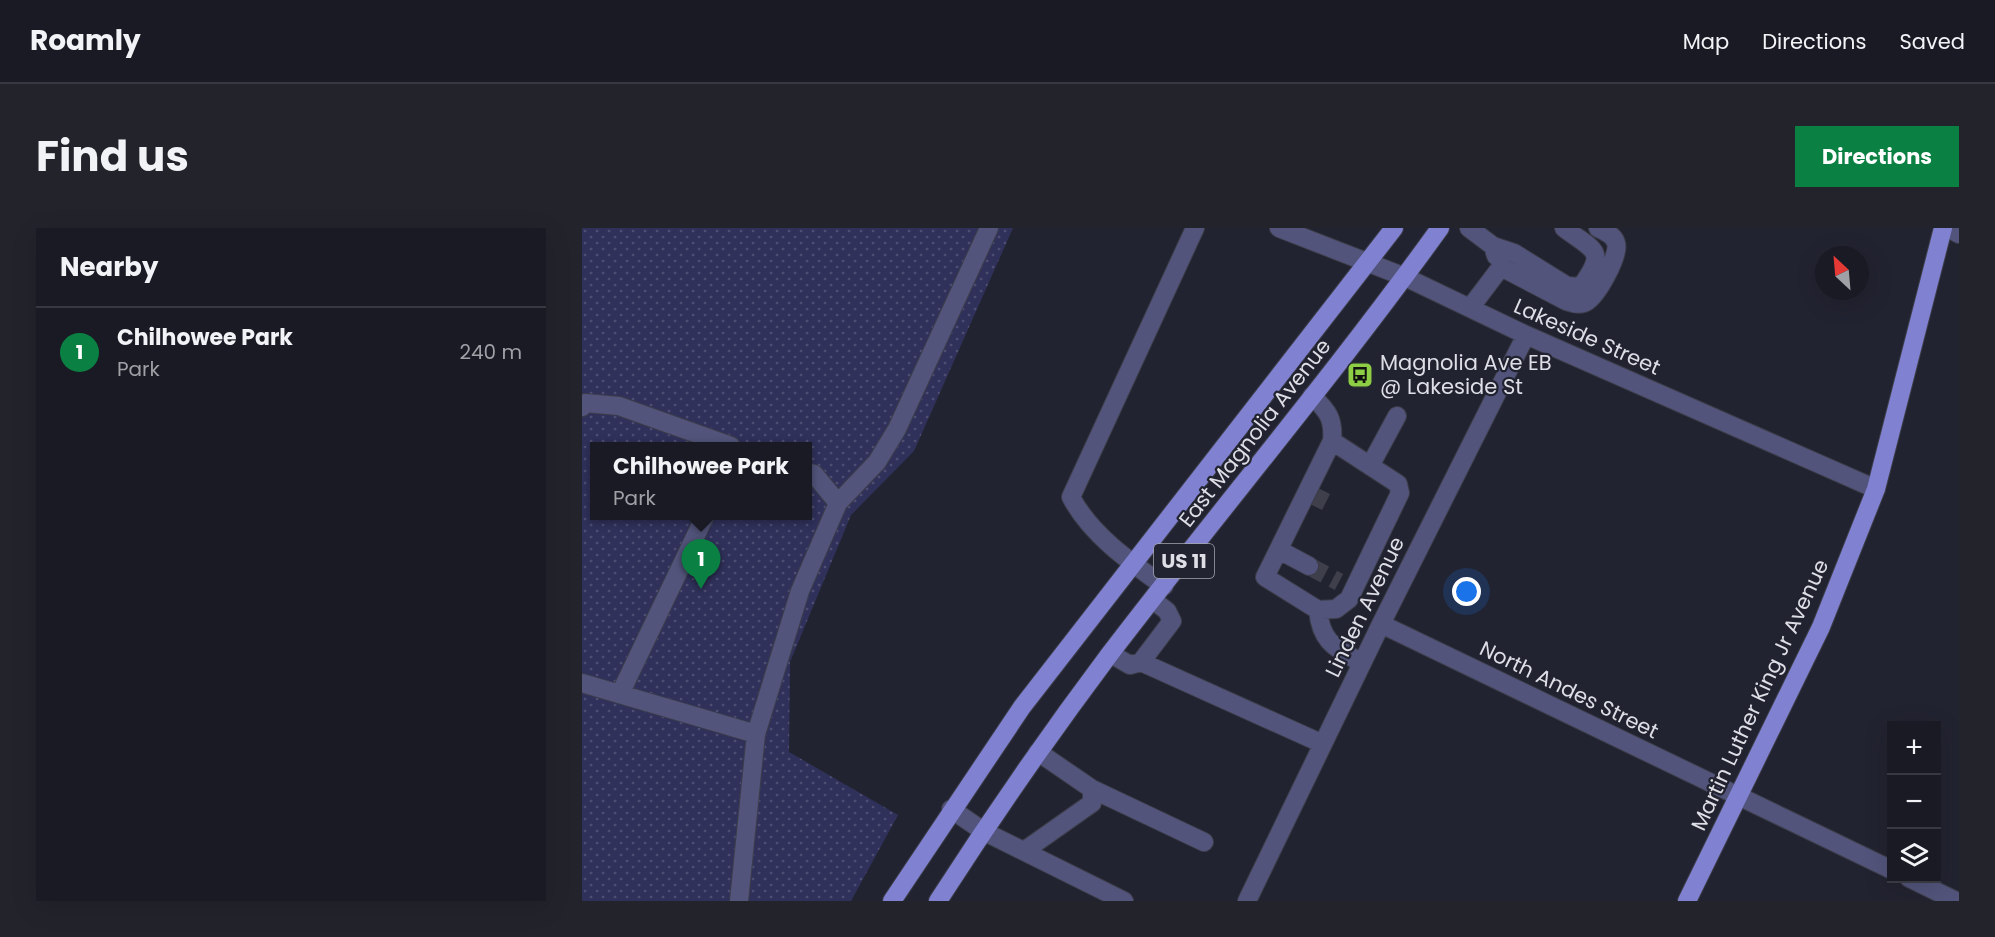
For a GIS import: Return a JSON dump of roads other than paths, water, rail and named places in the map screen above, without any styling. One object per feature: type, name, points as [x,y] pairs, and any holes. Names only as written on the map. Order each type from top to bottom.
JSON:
[{"type":"main road","name":"East Magnolia Avenue","points":[[892,901],[951,809],[1022,707],[1394,228]]},
{"type":"main road","name":"East Magnolia Avenue","points":[[938,901],[1038,752],[1111,654],[1405,277],[1440,228]]},
{"type":"main road","name":"Martin Luther King Jr Avenue","points":[[1687,901],[1821,627],[1876,489],[1943,228]]},
{"type":"street","points":[[739,901],[756,734],[800,591],[838,503],[877,462],[897,429],[989,228]]},
{"type":"street","points":[[1142,662],[1172,621],[1158,593],[1132,563],[1086,520],[1071,497],[1195,228]]},
{"type":"street","name":"Lakeside Street","points":[[1279,228],[1405,277],[1526,335],[1876,489]]},
{"type":"street","points":[[1469,228],[1493,246],[1514,253],[1567,286],[1581,287],[1595,266],[1595,251],[1564,228]]},
{"type":"street","points":[[1493,246],[1501,267],[1566,301],[1583,304],[1598,293],[1616,252],[1616,243],[1612,236],[1598,228]]},
{"type":"street","points":[[1948,228],[1959,234]]},
{"type":"street","points":[[1470,308],[1501,267]]},
{"type":"street","name":"Linden Avenue","points":[[1247,901],[1381,624],[1526,335]]},
{"type":"street","points":[[1312,396],[1330,414],[1334,426],[1329,449],[1265,577],[1318,610],[1336,609],[1349,599],[1346,586],[1400,493],[1398,484],[1370,466],[1329,449]]},
{"type":"street","points":[[582,407],[585,403],[619,406],[717,442]]},
{"type":"street","points":[[1370,466],[1397,416]]},
{"type":"street","points":[[1323,488],[1331,470],[1329,449]]},
{"type":"street","points":[[812,473],[838,503]]},
{"type":"street","points":[[1288,530],[1299,524],[1314,506]]},
{"type":"street","points":[[620,694],[703,520]]},
{"type":"street","points":[[1279,550],[1309,566]]},
{"type":"street","points":[[1318,610],[1322,634],[1334,647],[1362,663]]},
{"type":"street","name":"North Andes Street","points":[[1381,624],[1887,868]]},
{"type":"street","points":[[1111,654],[1130,665],[1142,662],[1323,744]]},
{"type":"street","points":[[582,683],[756,734]]},
{"type":"street","points":[[1038,752],[1092,789],[1204,842]]},
{"type":"street","points":[[1024,851],[1092,803],[1092,789]]},
{"type":"street","points":[[951,809],[984,831],[1124,901]]},
{"type":"street","points":[[1918,883],[1956,901]]},
{"type":"tunnel","points":[[1314,506],[1323,488]]},
{"type":"tunnel","points":[[1309,566],[1339,582]]},
{"type":"place","name":"Magnolia Ave EB @ Lakeside St","points":[[1360,375]]},
{"type":"place","name":"Chilhowee Park","points":[[701,589]]}]
